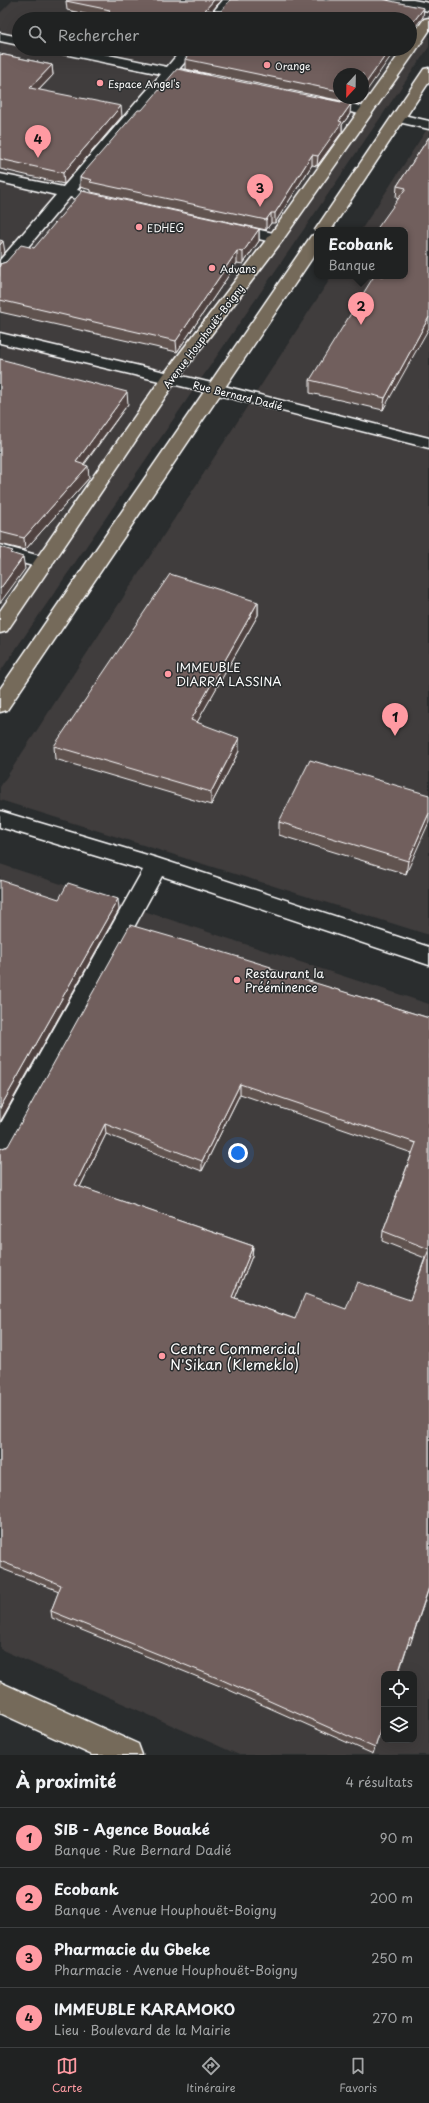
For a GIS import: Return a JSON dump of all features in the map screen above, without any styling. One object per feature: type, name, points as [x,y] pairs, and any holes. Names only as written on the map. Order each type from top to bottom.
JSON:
[{"type":"main road","name":"Avenue Houphouët-Boigny","points":[[417,39],[429,22]]},
{"type":"main road","name":"Avenue Houphouët-Boigny","points":[[0,626],[170,378],[276,238],[405,56]]},
{"type":"main road","points":[[325,227],[429,72]]},
{"type":"main road","points":[[0,705],[314,243]]},
{"type":"main road","points":[[0,1697],[127,1755]]},
{"type":"street","points":[[220,12],[230,0]]},
{"type":"street","points":[[392,0],[429,7]]},
{"type":"street","points":[[0,37],[12,40]]},
{"type":"street","points":[[95,56],[217,81]]},
{"type":"street","points":[[0,270],[183,56]]},
{"type":"street","points":[[310,100],[365,111]]},
{"type":"street","points":[[398,118],[429,125]]},
{"type":"street","points":[[0,178],[98,199]]},
{"type":"street","points":[[214,225],[276,238]]},
{"type":"street","name":"Rue Bernard Dadié","points":[[0,338],[216,389],[429,443]]},
{"type":"street","points":[[0,551],[44,563]]},
{"type":"street","points":[[0,819],[157,866],[429,956]]},
{"type":"street","points":[[0,1148],[157,866]]},
{"type":"shaded area","points":[[13,0],[429,0],[429,47],[0,672],[0,13]]},
{"type":"shaded area","points":[[429,126],[429,935],[0,800],[0,787],[330,279],[408,279],[408,227],[363,227]]},
{"type":"shaded area","name":"Centre Commercial N'Sikan (Klemeklo)","points":[[0,864],[429,1004],[429,1755],[239,1755],[0,1649]]},
{"type":"building","points":[[214,0],[205,10],[221,11],[230,0],[386,0],[424,8],[417,17],[417,12],[108,12],[110,10],[66,1]]},
{"type":"building","points":[[0,54],[52,65],[30,88],[121,106],[63,173],[0,159]]},
{"type":"building","points":[[188,56],[385,56],[369,79],[369,68],[333,68],[333,90],[185,59]]},
{"type":"building","points":[[177,69],[333,100],[333,104],[351,104],[339,121],[342,122],[318,156],[312,155],[275,213],[271,213],[266,220],[90,182],[92,180],[80,177],[138,110],[142,110]]},
{"type":"building","points":[[429,137],[429,317],[385,398],[310,380],[372,279],[408,279],[408,227],[378,227],[406,188],[397,186]]},
{"type":"building","points":[[82,191],[259,229],[243,252],[237,251],[176,341],[0,300],[0,264],[6,262],[21,245],[34,248]]},
{"type":"building","points":[[0,359],[127,392],[76,462],[88,466],[24,538],[0,532]]},
{"type":"building","points":[[0,547],[13,551],[11,553],[23,557],[0,589]]},
{"type":"building","name":"IMMEUBLE DIARRA LASSINA","points":[[170,574],[258,602],[191,720],[239,738],[211,792],[54,746]]},
{"type":"building","points":[[310,760],[429,795],[429,813],[408,861],[279,822]]},
{"type":"building","points":[[0,880],[59,899],[68,883],[118,899],[0,1108]]},
{"type":"building","name":"Centre Commercial N'Sikan (Klemeklo)","points":[[130,925],[271,967],[270,969],[429,1018],[429,1249],[429,1587],[399,1671],[381,1671],[381,1728],[375,1748],[220,1679],[51,1611],[61,1585],[0,1561],[0,1149],[8,1146]],"holes":[[[240,1084],[416,1143],[383,1231],[429,1249],[410,1300],[357,1282],[346,1309],[305,1294],[295,1319],[232,1297],[253,1246],[75,1185],[105,1124],[202,1161]]]},
{"type":"place","name":"Orange","points":[[267,65]]},
{"type":"place","name":"Espace Angel's","points":[[100,83]]},
{"type":"place","name":"IMMEUBLE KARAMOKO","points":[[38,158]]},
{"type":"place","name":"Pharmacie du Gbeke","points":[[260,207]]},
{"type":"place","name":"EDHEG","points":[[139,227]]},
{"type":"place","name":"Advans","points":[[212,268]]},
{"type":"place","name":"Ecobank","points":[[361,325]]},
{"type":"place","name":"IMMEUBLE DIARRA LASSINA","points":[[168,674]]},
{"type":"place","name":"SIB - Agence Bouaké","points":[[395,736]]},
{"type":"place","name":"Restaurant la Prééminence","points":[[237,980]]},
{"type":"place","name":"Centre Commercial N'Sikan (Klemeklo)","points":[[162,1356]]}]
